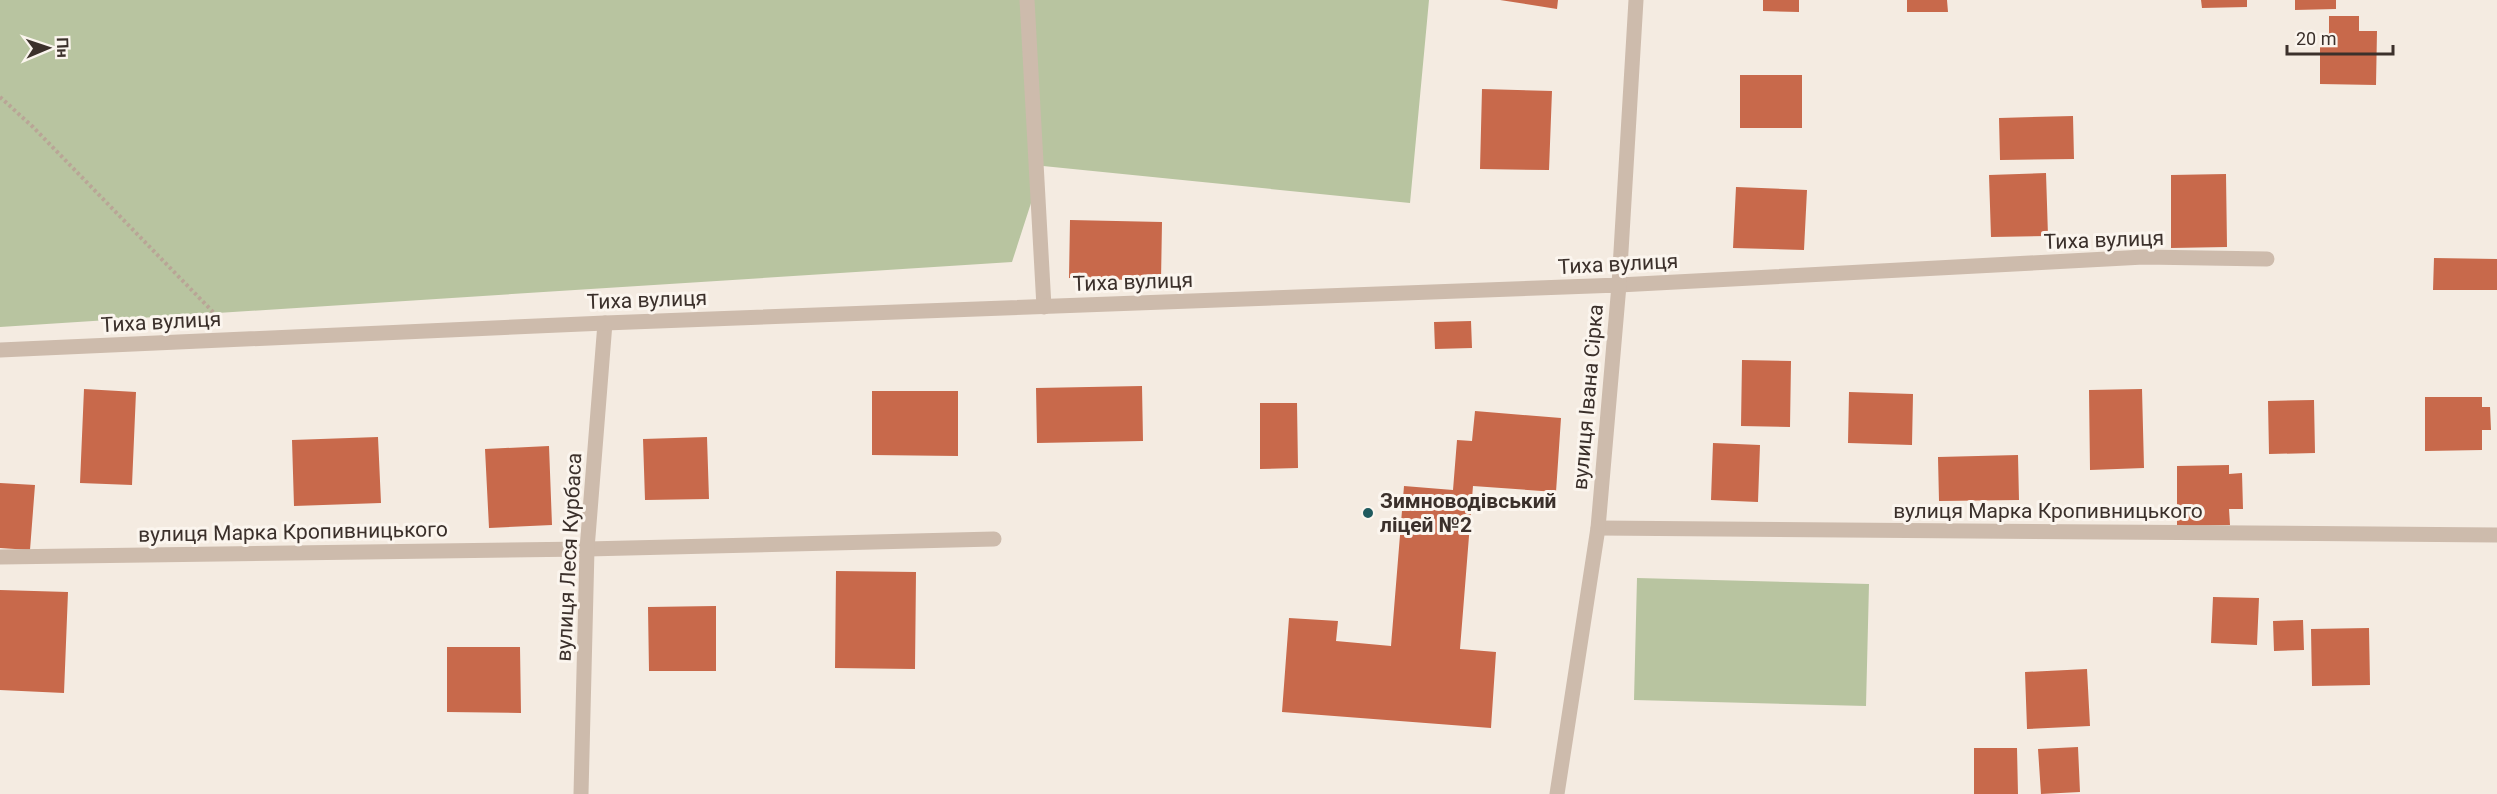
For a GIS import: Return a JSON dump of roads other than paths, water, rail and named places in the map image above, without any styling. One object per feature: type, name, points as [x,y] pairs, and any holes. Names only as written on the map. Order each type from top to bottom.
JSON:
[{"type":"street","points":[[1027,0],[1044,307]]},
{"type":"street","name":"вулиця Івана Сірка","points":[[1557,794],[1598,528],[1618,285],[1636,0]]},
{"type":"street","name":"Тиха вулиця","points":[[0,350],[605,323],[1618,285],[2144,257],[2267,259]]},
{"type":"street","name":"вулиця Леся Курбаса","points":[[581,794],[587,549],[605,323]]},
{"type":"street","name":"вулиця Марка Кропивницького","points":[[1598,528],[2497,535]]},
{"type":"street","name":"вулиця Марка Кропивницького","points":[[0,557],[587,549],[994,539]]},
{"type":"place","name":"Зимноводівський ліцей №2","points":[[1368,513]]}]
